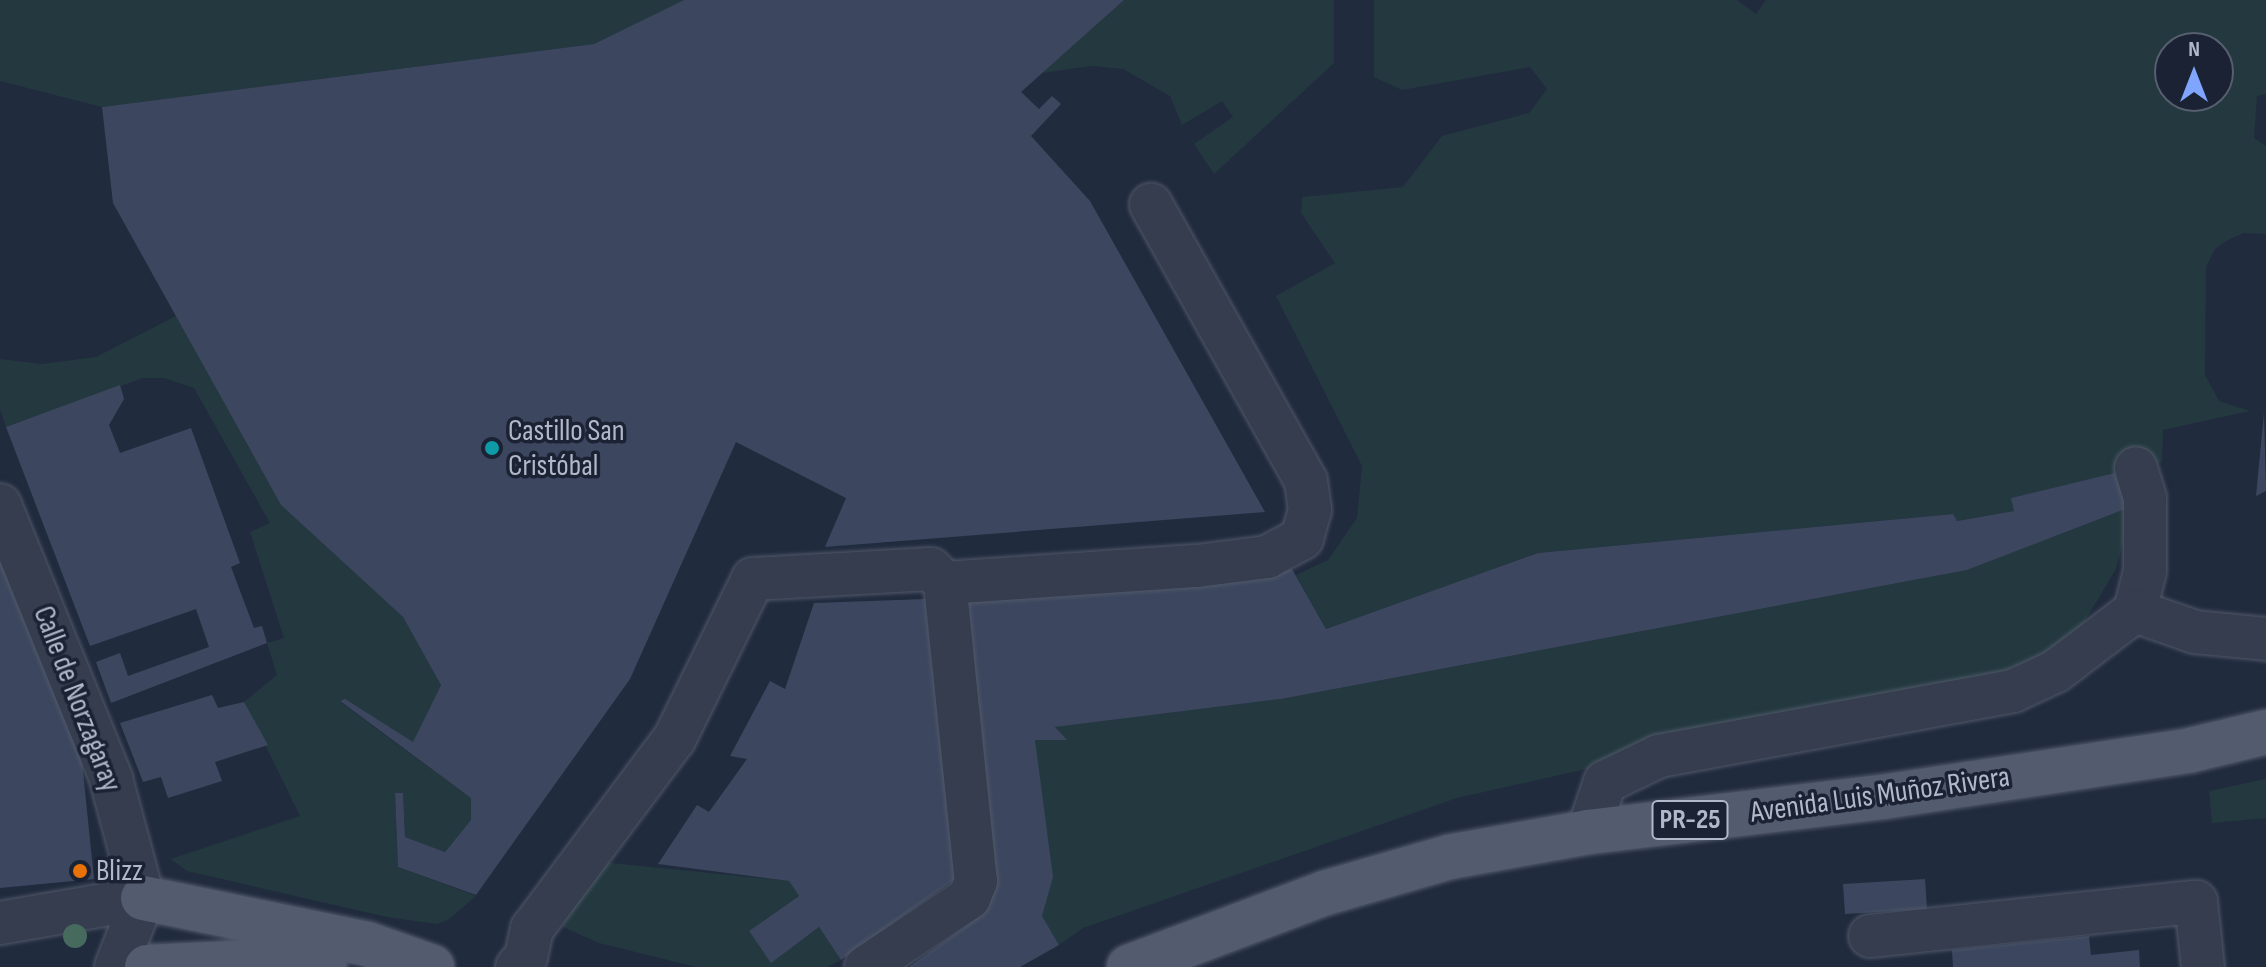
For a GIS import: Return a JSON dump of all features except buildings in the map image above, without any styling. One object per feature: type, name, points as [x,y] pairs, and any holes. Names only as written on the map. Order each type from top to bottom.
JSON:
[{"type":"main road","name":"Avenida Luis Muñoz Rivera","points":[[1129,967],[1325,893],[1449,857],[1588,832],[1882,797],[2191,750],[2266,732]]},
{"type":"main road","points":[[143,898],[367,944],[432,967]]},
{"type":"main road","points":[[147,967],[276,961],[325,967]]},
{"type":"street","points":[[945,583],[1197,566],[1267,557],[1302,538],[1310,510],[1306,481],[1151,205]]},
{"type":"street","points":[[1588,832],[1605,782],[1659,756],[2013,691],[2056,671],[2135,611],[2145,571],[2145,498],[2136,468]]},
{"type":"street","name":"Calle de Norzagaray","points":[[0,505],[111,779],[143,898]]},
{"type":"street","points":[[517,967],[526,957],[532,929],[675,738],[753,579],[931,569],[945,583],[976,881],[969,898],[866,967]]},
{"type":"street","points":[[2135,611],[2195,632],[2266,639]]},
{"type":"street","points":[[0,923],[143,898]]},
{"type":"street","points":[[116,967],[143,898]]},
{"type":"street","points":[[1870,936],[2196,902],[2203,967]]},
{"type":"green space","points":[[0,0],[684,0],[594,44],[102,107],[0,81]]},
{"type":"green space","points":[[1124,0],[1334,0],[1334,63],[1214,174],[1194,144],[1233,117],[1222,101],[1182,125],[1170,96],[1123,69],[1091,66],[1042,73]]},
{"type":"green space","points":[[1374,0],[1737,0],[1756,14],[1766,0],[2266,0],[2266,94],[2257,96],[2254,138],[2266,146],[2266,234],[2244,233],[2228,240],[2215,249],[2206,267],[2205,375],[2219,401],[2250,411],[2163,430],[2162,462],[2012,498],[2014,511],[1957,521],[1952,514],[1538,553],[1326,629],[1296,575],[1328,560],[1357,518],[1362,466],[1276,296],[1335,263],[1301,213],[1302,197],[1403,187],[1442,136],[1529,113],[1547,89],[1530,67],[1402,90],[1374,77]]},
{"type":"green space","points":[[176,316],[281,505],[403,617],[441,685],[413,742],[345,700],[340,702],[471,798],[471,820],[445,852],[405,837],[403,793],[395,793],[398,867],[476,896],[448,920],[436,924],[387,917],[187,871],[171,859],[300,816],[244,702],[277,675],[267,643],[284,638],[250,532],[270,523],[194,388],[164,378],[143,378],[6,427],[0,409],[0,359],[42,364],[96,357]]},
{"type":"green space","points":[[2133,506],[2116,569],[2077,634],[2019,672],[1457,798],[1083,928],[1059,945],[1042,916],[1035,740],[1066,740],[1055,727],[1281,699],[1967,570]]},
{"type":"green space","points":[[2266,779],[2266,818],[2212,823],[2209,791]]},
{"type":"green space","points":[[601,862],[789,881],[799,896],[749,931],[771,962],[819,927],[841,960],[827,967],[696,967],[599,943],[563,927],[579,886]]},
{"type":"place","name":"Castillo San Cristóbal","points":[[492,448]]},
{"type":"place","name":"Blizz","points":[[80,871]]}]
